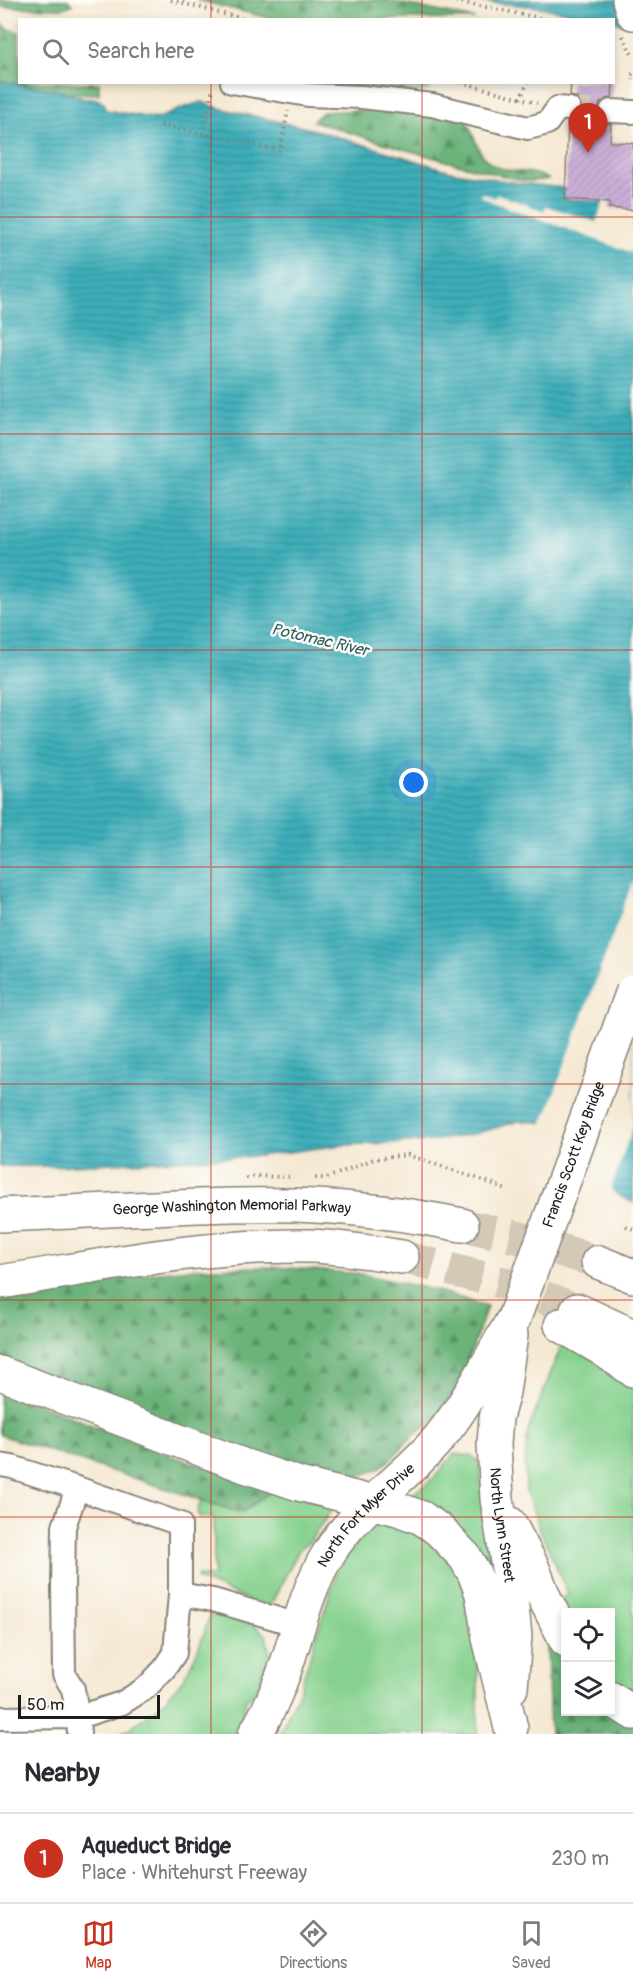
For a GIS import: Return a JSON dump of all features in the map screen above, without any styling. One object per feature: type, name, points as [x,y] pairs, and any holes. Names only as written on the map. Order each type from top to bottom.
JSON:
[{"type":"highway","points":[[628,23],[629,0]]},
{"type":"highway","name":"Francis Scott Key Bridge","points":[[514,1318],[633,991]]},
{"type":"highway","name":"George Washington Memorial Parkway","points":[[0,1215],[196,1206],[296,1205],[396,1213],[462,1225]]},
{"type":"highway","points":[[0,1282],[183,1254],[252,1247],[341,1248],[402,1257]]},
{"type":"highway","points":[[598,1262],[633,1276]]},
{"type":"highway","points":[[633,1336],[569,1317],[602,1348],[633,1370]]},
{"type":"highway","name":"North Lynn Street","points":[[511,1731],[511,1672],[515,1636],[508,1568],[497,1499],[494,1444],[496,1418],[503,1392],[514,1318]]},
{"type":"highway","name":"North Fort Myer Drive","points":[[255,1734],[284,1672],[298,1625],[327,1555],[343,1532],[439,1439],[466,1399],[514,1318]]},
{"type":"highway","points":[[0,1373],[263,1473],[373,1502],[422,1518],[440,1530],[465,1557],[482,1594],[489,1638],[511,1731]]},
{"type":"highway","points":[[497,1499],[532,1566],[544,1597],[561,1630]]},
{"type":"highway","points":[[615,1701],[633,1713]]},
{"type":"lane","points":[[244,84],[308,95],[362,97],[432,105],[528,128],[547,123],[564,109]]},
{"type":"lane","points":[[0,1465],[77,1488],[180,1524],[180,1594],[175,1653],[165,1668],[146,1688],[79,1725],[0,1718]]},
{"type":"lane","points":[[77,1488],[64,1527],[63,1586],[64,1674],[73,1689],[79,1725]]},
{"type":"lane","points":[[180,1594],[213,1600],[298,1625]]},
{"type":"path","points":[[171,0],[240,18]]},
{"type":"path","points":[[450,0],[540,18]]},
{"type":"path","points":[[628,23],[633,57]]},
{"type":"path","points":[[203,134],[214,84]]},
{"type":"path","points":[[468,84],[564,109]]},
{"type":"path","points":[[520,99],[527,84]]},
{"type":"path","points":[[161,125],[280,150],[292,92]]},
{"type":"path","points":[[626,1226],[633,1228]]},
{"type":"green space","points":[[0,0],[68,0],[72,5],[63,8],[0,7]]},
{"type":"green space","points":[[196,0],[384,0],[470,18],[269,18]]},
{"type":"green space","points":[[0,23],[8,29],[18,32],[18,84],[99,84],[99,94],[65,93],[0,81]]},
{"type":"green space","points":[[418,84],[427,86],[429,90],[416,92],[319,85]]},
{"type":"green space","points":[[404,111],[465,119],[481,153],[490,163],[504,169],[548,179],[532,181],[506,177],[313,121],[323,112]]},
{"type":"green space","points":[[278,1267],[361,1274],[438,1291],[487,1306],[467,1363],[447,1404],[436,1419],[378,1469],[364,1475],[324,1478],[0,1363],[0,1295],[59,1283],[198,1268]]},
{"type":"green space","points":[[562,1344],[633,1378],[633,1700],[615,1685],[615,1608],[564,1608],[559,1600],[568,1594],[526,1491],[525,1460],[528,1431]]},
{"type":"green space","points":[[0,1389],[171,1456],[275,1488],[241,1513],[0,1435]]},
{"type":"green space","points":[[454,1454],[470,1456],[479,1462],[495,1593],[410,1496],[435,1477]]},
{"type":"green space","points":[[275,1488],[334,1507],[309,1542],[299,1550],[272,1602],[268,1606],[260,1605],[198,1579],[197,1576],[214,1576],[214,1518],[200,1517],[197,1513],[201,1500],[241,1513]]},
{"type":"green space","points":[[382,1520],[407,1528],[430,1541],[460,1569],[478,1636],[478,1734],[279,1734],[299,1692],[337,1570],[363,1532]]},
{"type":"green space","points":[[212,1608],[255,1626],[266,1635],[270,1654],[257,1690],[246,1700],[234,1734],[120,1734],[156,1709],[181,1682],[198,1650]]},
{"type":"green space","points":[[546,1619],[561,1647],[561,1716],[615,1716],[615,1714],[633,1720],[633,1734],[550,1734]]},
{"type":"water","points":[[471,0],[633,0],[633,26],[615,22],[615,18],[594,18],[546,8]]},
{"type":"water","name":"Potomac River","points":[[0,81],[60,91],[85,99],[93,98],[104,102],[106,110],[157,119],[202,102],[319,131],[450,171],[518,183],[564,188],[564,196],[567,200],[604,201],[615,213],[633,219],[633,1203],[618,1195],[598,1176],[559,1130],[539,1122],[519,1121],[474,1134],[433,1141],[342,1145],[258,1156],[53,1166],[0,1166]]},
{"type":"pier","points":[[482,193],[495,198],[497,194],[544,211],[546,206],[596,222],[604,201],[615,205],[617,210],[633,216],[633,253],[493,202],[480,196]]},
{"type":"pier","points":[[633,881],[633,1126],[610,1191],[595,1178],[580,1153],[557,1133],[542,1126]]},
{"type":"building","points":[[571,84],[613,84],[612,98],[600,103],[598,111],[603,122],[611,124],[610,142],[633,143],[633,210],[609,208],[610,202],[565,199],[568,122],[580,117],[582,110],[577,98],[570,96]]},
{"type":"tunnel","points":[[569,109],[611,111]]},
{"type":"tunnel","points":[[462,1225],[529,1240],[598,1262]]},
{"type":"tunnel","points":[[402,1257],[511,1285],[577,1310]]},
{"type":"place","name":"Aqueduct Bridge","points":[[588,153]]}]
